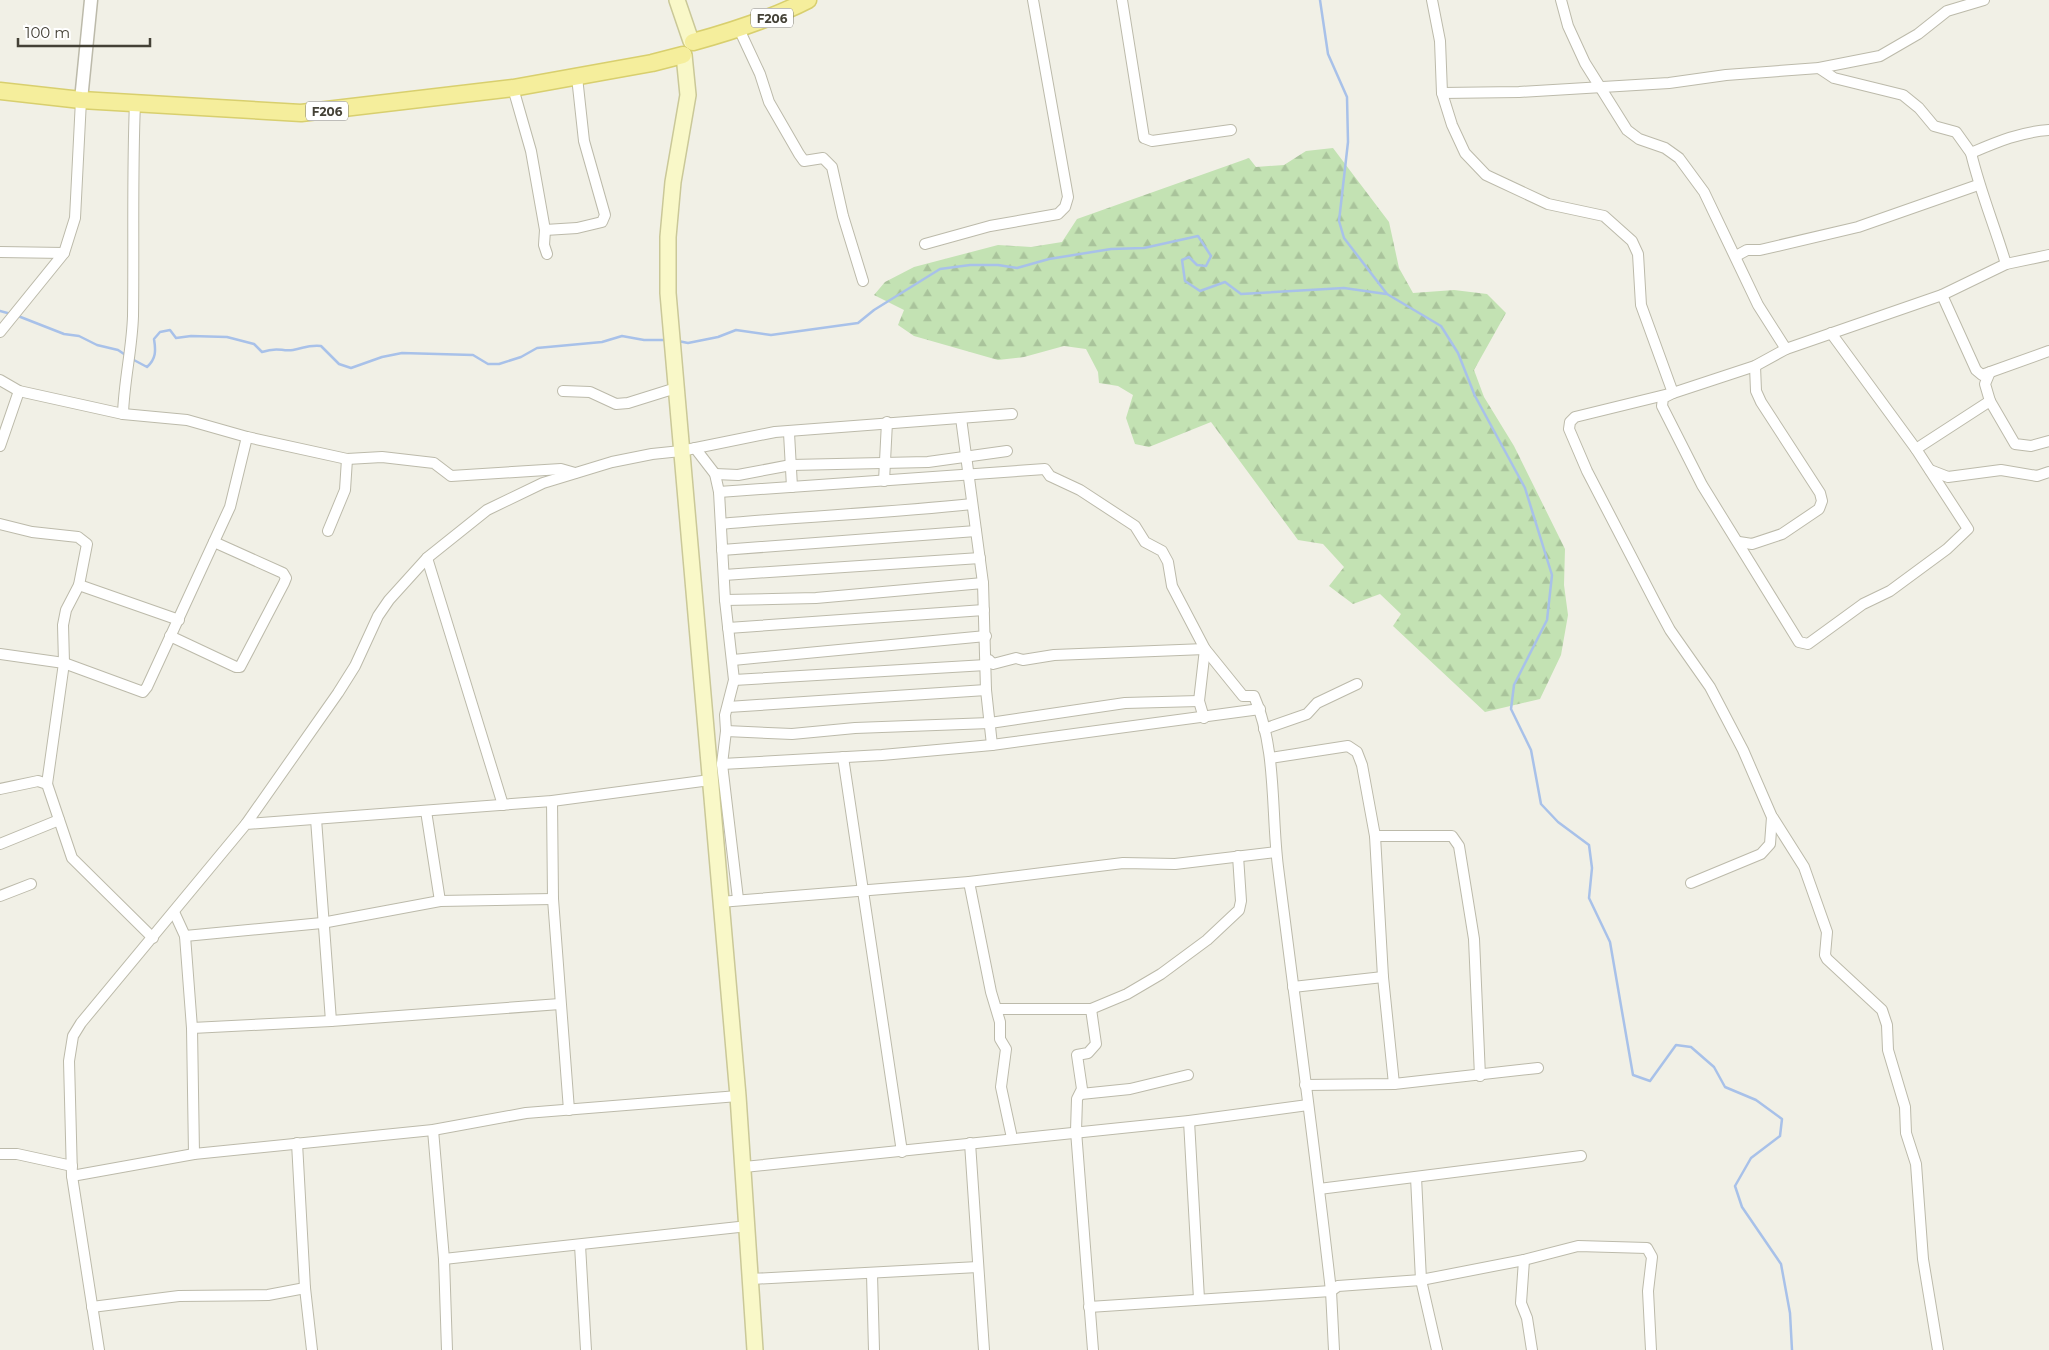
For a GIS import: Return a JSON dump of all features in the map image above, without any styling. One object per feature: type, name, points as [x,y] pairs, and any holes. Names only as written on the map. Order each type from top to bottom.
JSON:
[{"type":"main road","name":"F206","points":[[0,91],[81,100],[301,113],[514,88],[652,63],[777,16],[808,0]]},
{"type":"main road","points":[[678,4],[688,48],[688,102],[673,182],[668,237],[668,292],[676,388],[688,450],[710,780],[744,1167],[755,1350]]},
{"type":"street","points":[[0,332],[64,253],[75,218],[81,100],[91,0]]},
{"type":"street","points":[[1122,0],[1144,138],[1152,141],[1231,130]]},
{"type":"street","points":[[1432,0],[1440,41],[1442,93],[1452,125],[1465,153],[1486,175],[1548,204],[1604,216],[1632,242],[1638,254],[1641,304],[1673,393]]},
{"type":"street","points":[[1561,0],[1568,26],[1585,63],[1627,130],[1639,139],[1665,148],[1679,158],[1704,192],[1758,304],[1786,349]]},
{"type":"street","points":[[1442,93],[1519,92],[1669,83],[1762,72],[1819,68],[1880,56],[1918,34],[1947,11],[1984,0]]},
{"type":"street","points":[[925,244],[990,226],[1058,214],[1065,207],[1068,197],[1036,1]]},
{"type":"street","points":[[737,30],[760,74],[770,102],[799,154],[804,161],[808,162],[823,158],[832,167],[843,216],[863,281]]},
{"type":"street","points":[[1819,68],[1834,78],[1903,95],[1919,108],[1934,126],[1956,132],[1971,153],[1978,185],[1986,198],[2006,264]]},
{"type":"street","points":[[545,230],[577,228],[602,222],[605,215],[584,141],[577,77]]},
{"type":"street","points":[[514,88],[530,151],[545,230],[544,245],[547,254]]},
{"type":"street","points":[[123,414],[124,386],[133,318],[132,186],[135,103]]},
{"type":"street","points":[[1971,153],[2011,136],[2049,130]]},
{"type":"street","points":[[1736,256],[1747,250],[1760,250],[1858,227],[1978,185]]},
{"type":"street","points":[[0,252],[64,253]]},
{"type":"street","points":[[1938,1350],[1923,1259],[1916,1164],[1906,1133],[1905,1107],[1888,1050],[1886,1018],[1882,1010],[1827,960],[1825,954],[1827,932],[1804,867],[1772,817],[1743,750],[1710,687],[1670,630],[1587,471],[1569,429],[1570,422],[1575,417],[1673,393],[1755,366],[1786,349],[1942,295],[2006,264],[2049,255]]},
{"type":"street","points":[[1942,295],[1976,370],[1982,374],[2049,352]]},
{"type":"street","points":[[1673,393],[1663,398],[1662,406],[1689,462],[1799,642],[1808,644],[1814,642],[1863,604],[1890,592],[1947,549],[1968,529],[1916,449],[1831,334]]},
{"type":"street","points":[[1739,542],[1752,544],[1782,534],[1820,509],[1822,501],[1820,494],[1761,402],[1756,391],[1755,366]]},
{"type":"street","points":[[1990,372],[1985,384],[1990,401],[2015,444],[2031,446],[2049,441]]},
{"type":"street","points":[[0,380],[19,391],[123,414],[187,420],[247,437],[347,459],[382,457],[434,463],[451,476],[561,469],[579,474]]},
{"type":"street","points":[[563,391],[590,392],[616,404],[628,403],[676,388]]},
{"type":"street","points":[[0,446],[19,391]]},
{"type":"street","points":[[1916,449],[1990,401]]},
{"type":"street","points":[[99,1350],[72,1171],[69,1061],[73,1036],[81,1023],[246,824],[338,693],[355,666],[378,616],[389,600],[427,558],[487,510],[543,483],[570,474],[579,474],[612,462],[688,450],[775,432],[788,433],[887,422],[1012,414]]},
{"type":"street","points":[[961,418],[983,583],[986,636],[986,690],[992,745]]},
{"type":"street","points":[[884,481],[887,422]]},
{"type":"street","points":[[788,433],[792,487]]},
{"type":"street","points":[[0,654],[64,663],[142,692],[147,687],[230,508],[247,437]]},
{"type":"street","points":[[688,450],[716,474],[738,475],[791,465],[928,462],[966,455],[1007,451]]},
{"type":"street","points":[[328,531],[345,490],[347,459]]},
{"type":"street","points":[[1927,468],[1948,477],[2000,470],[2037,476],[2049,472]]},
{"type":"street","points":[[719,492],[1045,469],[1050,476],[1080,490],[1135,526],[1145,542],[1162,551],[1168,562],[1172,586],[1205,649],[1243,696],[1254,696],[1260,709],[1270,758],[1276,852],[1331,1292],[1334,1350]]},
{"type":"street","points":[[716,474],[719,492],[725,600],[734,680],[725,715],[726,731],[722,764],[738,899]]},
{"type":"street","points":[[721,524],[822,515],[889,513],[972,504]]},
{"type":"street","points":[[0,524],[32,532],[83,539],[87,544],[79,585],[66,610],[63,625],[64,663],[47,784],[72,858],[153,938]]},
{"type":"street","points":[[722,550],[976,531]]},
{"type":"street","points":[[170,636],[236,667],[240,667],[284,583],[286,578],[283,573],[214,542]]},
{"type":"street","points":[[1747,556],[1752,544]]},
{"type":"street","points":[[427,558],[503,805]]},
{"type":"street","points":[[724,575],[980,558]]},
{"type":"street","points":[[725,600],[816,598],[983,583]]},
{"type":"street","points":[[79,585],[179,620]]},
{"type":"street","points":[[728,628],[984,610]]},
{"type":"street","points":[[733,660],[986,636]]},
{"type":"street","points":[[986,665],[989,660],[993,664],[999,664],[1016,658],[1023,660],[1054,655],[1205,649]]},
{"type":"street","points":[[1204,718],[1198,701],[1205,649]]},
{"type":"street","points":[[734,680],[986,665]]},
{"type":"street","points":[[1264,729],[1307,714],[1317,703],[1357,684]]},
{"type":"street","points":[[728,707],[986,690]]},
{"type":"street","points":[[726,731],[792,734],[856,728],[990,723],[1125,703],[1198,701]]},
{"type":"street","points":[[722,764],[992,745],[1260,709]]},
{"type":"street","points":[[1270,758],[1348,746],[1357,752],[1362,765],[1375,836],[1383,977],[1394,1084]]},
{"type":"street","points":[[843,756],[902,1152]]},
{"type":"street","points":[[246,824],[552,801],[710,780]]},
{"type":"street","points":[[0,789],[38,781],[47,784]]},
{"type":"street","points":[[552,801],[553,899],[569,1110]]},
{"type":"street","points":[[426,811],[440,901]]},
{"type":"street","points":[[1691,884],[1760,854],[1770,844],[1772,817]]},
{"type":"street","points":[[316,819],[330,1021]]},
{"type":"street","points":[[0,844],[59,820]]},
{"type":"street","points":[[1375,836],[1452,836],[1459,846],[1474,939],[1480,1076]]},
{"type":"street","points":[[720,902],[738,899],[864,892],[969,882],[1123,863],[1167,864],[1276,852]]},
{"type":"street","points":[[997,1009],[1091,1009],[1127,994],[1161,974],[1228,922],[1238,910],[1241,901],[1238,856]]},
{"type":"street","points":[[969,882],[991,992],[997,1009],[1000,1039],[1006,1049],[1001,1087],[1012,1138]]},
{"type":"street","points":[[0,896],[31,884]]},
{"type":"street","points":[[185,936],[322,923],[440,901],[553,899]]},
{"type":"street","points":[[174,912],[185,936],[192,1028],[194,1154]]},
{"type":"street","points":[[1293,987],[1383,977]]},
{"type":"street","points":[[192,1028],[330,1021],[560,1004]]},
{"type":"street","points":[[1091,1009],[1096,1044],[1088,1053],[1077,1055],[1082,1089],[1077,1099],[1076,1131],[1093,1350]]},
{"type":"street","points":[[1305,1085],[1394,1084],[1480,1076],[1538,1068]]},
{"type":"street","points":[[1081,1094],[1130,1090],[1188,1075]]},
{"type":"street","points":[[0,1154],[17,1154],[72,1171],[194,1154],[434,1130],[518,1114],[738,1096]]},
{"type":"street","points":[[744,1167],[902,1152],[1076,1131],[1189,1121],[1308,1105]]},
{"type":"street","points":[[1189,1121],[1199,1299]]},
{"type":"street","points":[[434,1130],[444,1259],[447,1350]]},
{"type":"street","points":[[297,1144],[305,1288],[312,1350]]},
{"type":"street","points":[[970,1144],[984,1350]]},
{"type":"street","points":[[1319,1189],[1581,1156]]},
{"type":"street","points":[[1416,1177],[1421,1280],[1438,1350]]},
{"type":"street","points":[[444,1259],[580,1246],[748,1226]]},
{"type":"street","points":[[580,1246],[586,1350]]},
{"type":"street","points":[[1090,1307],[1331,1292],[1338,1286],[1421,1280],[1584,1246],[1647,1248],[1651,1251],[1652,1257],[1648,1291],[1651,1350]]},
{"type":"street","points":[[1524,1260],[1521,1303],[1527,1318],[1532,1350]]},
{"type":"street","points":[[752,1280],[978,1267]]},
{"type":"street","points":[[872,1274],[874,1350]]},
{"type":"street","points":[[92,1307],[179,1296],[268,1295],[305,1288]]},
{"type":"green space","points":[[1333,148],[1389,222],[1399,268],[1413,293],[1454,290],[1487,294],[1506,313],[1474,370],[1484,397],[1514,446],[1565,549],[1564,585],[1568,615],[1561,655],[1540,699],[1485,712],[1393,626],[1401,614],[1380,594],[1353,604],[1329,586],[1344,567],[1323,544],[1298,540],[1211,422],[1149,447],[1135,444],[1126,418],[1133,395],[1118,386],[1099,383],[1098,372],[1086,349],[1064,346],[1024,357],[998,360],[914,336],[898,325],[904,310],[874,295],[885,282],[914,267],[998,245],[1031,247],[1062,242],[1077,219],[1249,158],[1256,167],[1284,165],[1306,151]]},
{"type":"waterway","points":[[1320,0],[1328,54],[1347,97],[1348,142],[1339,221],[1344,238],[1387,294],[1441,326],[1458,353],[1475,396],[1525,488],[1552,575],[1547,620],[1514,685],[1511,709],[1531,750],[1541,804],[1558,822],[1589,845],[1592,868],[1589,898],[1610,942],[1633,1075],[1650,1081],[1676,1045],[1691,1047],[1714,1067],[1725,1087],[1756,1100],[1782,1119],[1780,1136],[1751,1158],[1735,1186],[1742,1207],[1781,1264],[1790,1313],[1792,1350]]},
{"type":"waterway","points":[[678,341],[688,343],[718,337],[736,330],[771,335],[858,323],[874,310],[940,269],[970,265],[998,265],[1017,268],[1049,259],[1111,249],[1144,248],[1198,236],[1211,256],[1206,266],[1197,265],[1189,257],[1182,260],[1185,281],[1200,291],[1225,282],[1241,294],[1344,288],[1386,294]]},
{"type":"waterway","points":[[0,311],[11,314]]},
{"type":"waterway","points":[[18,316],[64,334],[79,336],[97,345],[118,350],[127,356]]},
{"type":"waterway","points":[[132,359],[147,367],[155,354],[154,339],[160,332],[170,330],[176,338],[191,336],[227,337],[254,344],[262,352],[272,349],[289,350],[321,346],[339,364],[351,368],[382,357],[402,353],[473,355],[488,364],[499,364],[521,357],[537,348],[602,342],[622,336],[644,340],[667,340]]}]
